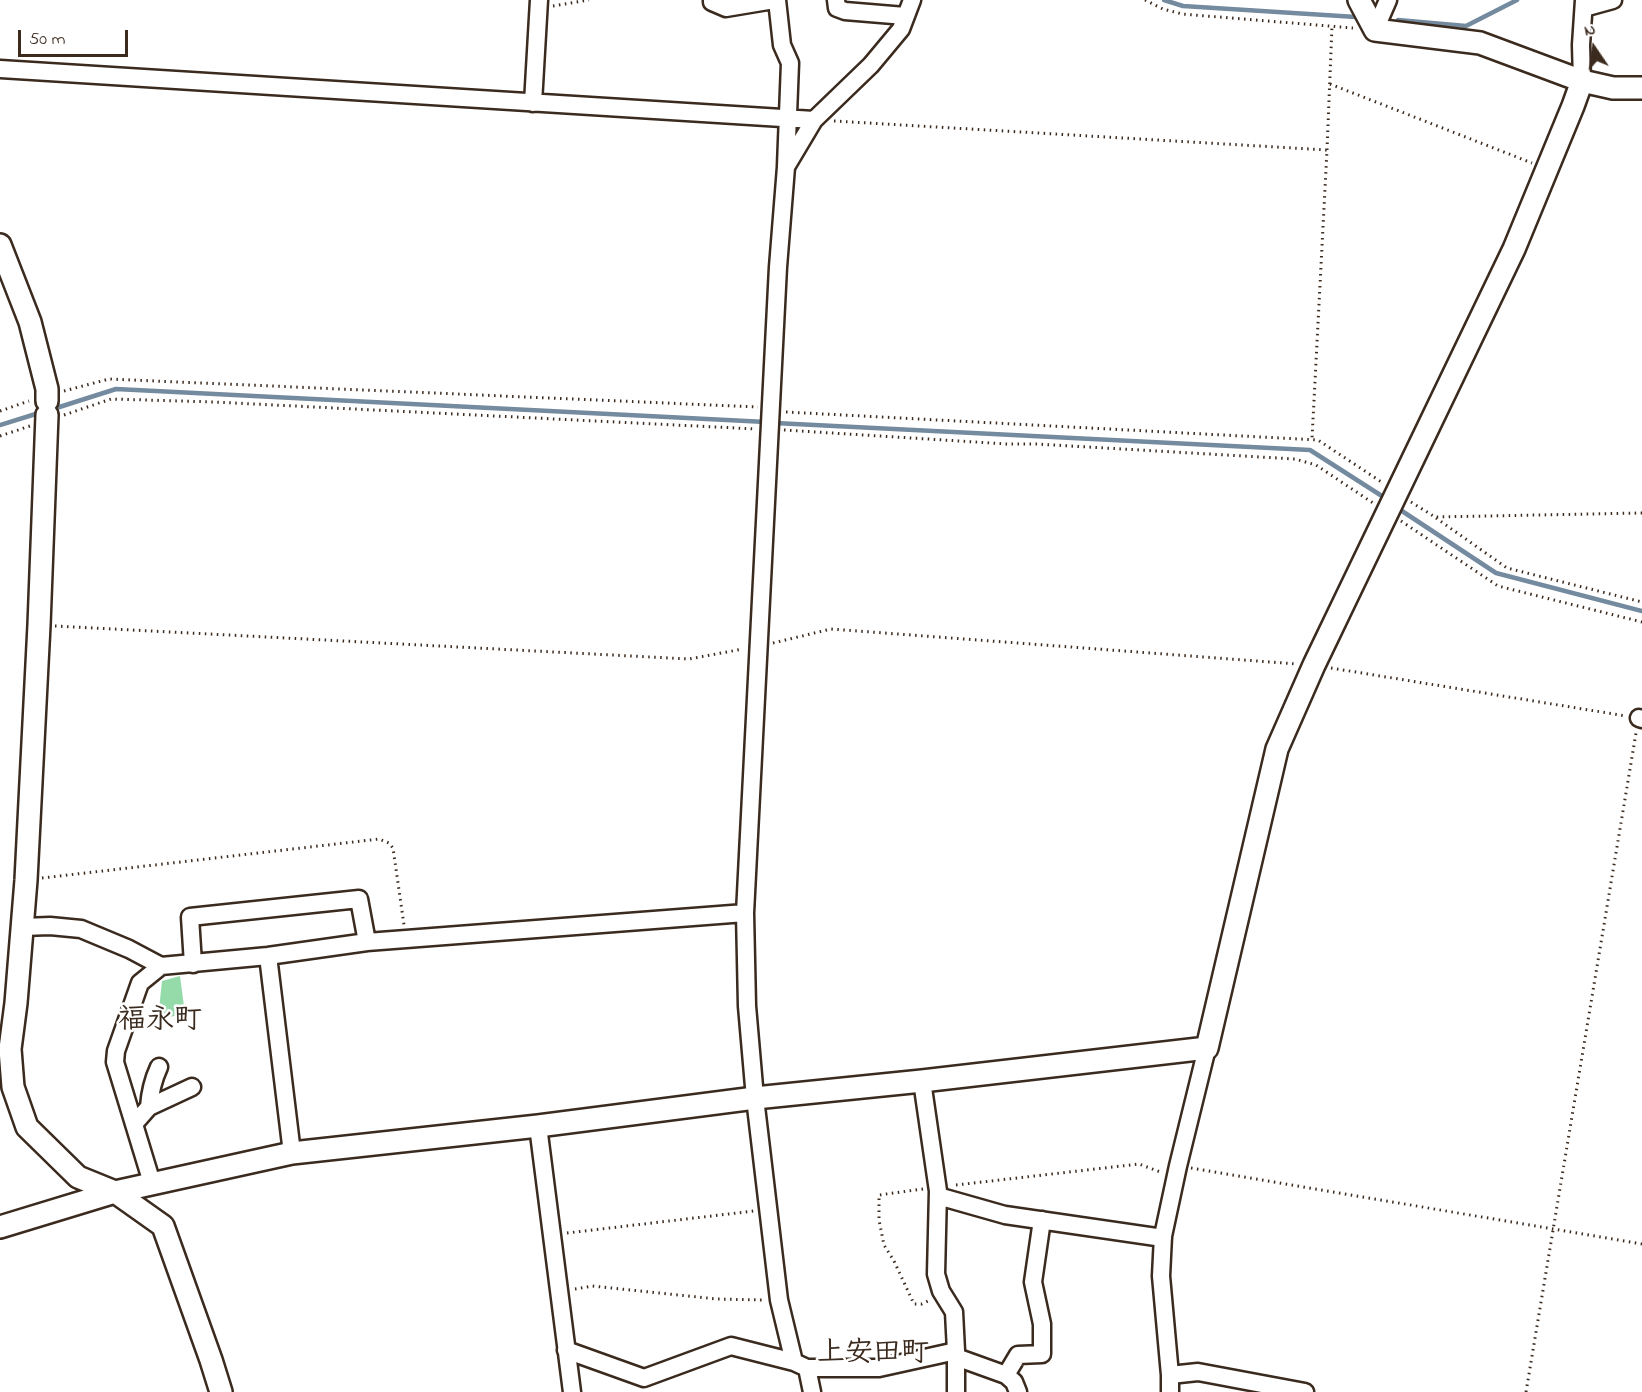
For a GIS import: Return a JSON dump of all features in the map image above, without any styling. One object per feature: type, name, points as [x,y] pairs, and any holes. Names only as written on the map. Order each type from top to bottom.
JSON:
[{"type":"street","points":[[712,0],[726,8],[776,0],[782,45],[790,63],[745,913],[747,1006],[755,1098],[779,1300],[800,1365],[812,1392]]},
{"type":"street","points":[[836,0],[837,8],[845,11],[905,16]]},
{"type":"street","points":[[786,167],[814,120],[871,65],[901,29],[912,0]]},
{"type":"street","points":[[1359,0],[1375,30]]},
{"type":"street","points":[[1375,30],[1388,0]]},
{"type":"street","points":[[1170,1392],[1161,1276],[1163,1238],[1277,749],[1314,665],[1514,249],[1547,170],[1581,81],[1584,4],[1613,0]]},
{"type":"street","points":[[533,103],[539,4]]},
{"type":"street","points":[[1375,30],[1480,43],[1581,81],[1613,88],[1642,88]]},
{"type":"street","points":[[0,69],[814,120]]},
{"type":"street","points":[[2,254],[30,322],[47,389],[39,625],[26,880],[23,927],[8,1002],[13,1087],[27,1127],[78,1177],[115,1192],[163,1226],[221,1392]]},
{"type":"street","points":[[193,964],[190,917],[359,899],[367,942]]},
{"type":"street","points":[[23,927],[50,926],[81,929],[129,949],[161,966],[268,956],[367,942],[745,913]]},
{"type":"street","points":[[268,956],[292,1153]]},
{"type":"street","points":[[152,1184],[115,1062],[116,1050],[140,983],[161,966]]},
{"type":"street","points":[[0,1227],[115,1192],[292,1153],[538,1126],[755,1098],[1207,1048]]},
{"type":"street","points":[[149,1107],[153,1079],[159,1067]]},
{"type":"street","points":[[922,1081],[938,1191],[936,1274],[941,1291],[954,1312],[956,1392]]},
{"type":"street","points":[[134,1124],[149,1107],[192,1087]]},
{"type":"street","points":[[538,1126],[572,1392]]},
{"type":"street","points":[[938,1191],[1005,1215],[1163,1238]]},
{"type":"street","points":[[1006,1375],[1018,1355],[1042,1353],[1042,1324],[1033,1282],[1042,1220]]},
{"type":"street","points":[[566,1350],[644,1385],[731,1346],[800,1365],[879,1368],[956,1354],[1006,1375],[1014,1382],[1017,1392]]},
{"type":"street","points":[[1170,1375],[1198,1372],[1305,1392]]},
{"type":"path","points":[[539,4],[589,0]]},
{"type":"path","points":[[1146,0],[1163,9],[1182,14],[1375,30]]},
{"type":"path","points":[[1312,439],[1332,26]]},
{"type":"path","points":[[1330,84],[1547,170]]},
{"type":"path","points":[[814,120],[1327,150]]},
{"type":"path","points":[[0,436],[47,408],[109,379],[771,410],[1312,439],[1318,440],[1435,517],[1508,568],[1642,602]]},
{"type":"path","points":[[0,411],[47,408],[111,399],[214,402],[769,429],[1295,459],[1316,465],[1498,586],[1642,622]]},
{"type":"path","points":[[1435,517],[1642,513]]},
{"type":"path","points":[[39,625],[689,660],[831,629],[1314,665],[1640,719],[1526,1392]]},
{"type":"path","points":[[26,880],[379,839],[389,843],[393,848],[406,939]]},
{"type":"path","points":[[914,1304],[884,1245],[879,1220],[879,1196],[938,1191],[1139,1164],[1177,1172],[1553,1228],[1642,1244]]},
{"type":"path","points":[[552,1234],[768,1210]]},
{"type":"path","points":[[559,1292],[592,1286],[717,1299],[779,1300]]},
{"type":"green space","points":[[180,976],[185,1014],[158,1019],[162,981]]},
{"type":"waterway","points":[[1164,0],[1183,6],[1356,17]]},
{"type":"waterway","points":[[1398,20],[1466,26],[1517,0]]},
{"type":"waterway","points":[[50,410],[116,389],[766,422]]},
{"type":"waterway","points":[[0,425],[42,412]]},
{"type":"waterway","points":[[775,423],[1310,450],[1385,498]]},
{"type":"waterway","points":[[1402,511],[1496,573],[1642,611]]},
{"type":"district","name":"福永町","points":[[160,1022]]},
{"type":"district","name":"上安田町","points":[[873,1355]]}]
